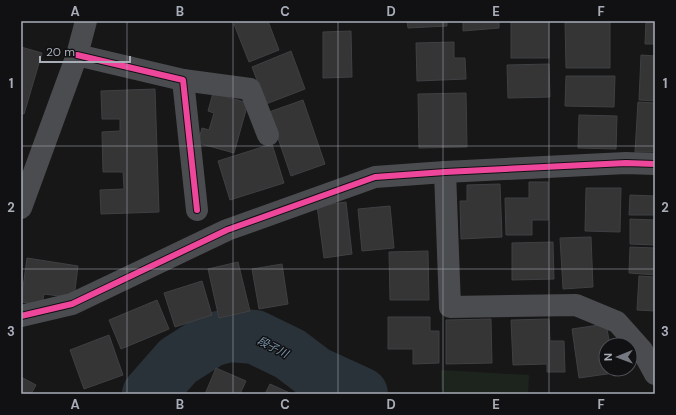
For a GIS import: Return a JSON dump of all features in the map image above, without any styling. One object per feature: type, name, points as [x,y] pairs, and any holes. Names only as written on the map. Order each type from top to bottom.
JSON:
[{"type":"street","points":[[21,208],[77,55],[86,21]]},
{"type":"street","points":[[77,55],[183,80],[250,89],[268,135]]},
{"type":"street","points":[[183,80],[197,210]]},
{"type":"street","points":[[21,316],[72,304],[227,230],[375,177],[626,163],[655,164]]},
{"type":"street","points":[[445,172],[450,307],[576,304],[617,322],[642,350],[655,374]]},
{"type":"shaded area","points":[[441,370],[529,375],[528,394],[446,394],[441,389]]},
{"type":"building","points":[[240,21],[268,21],[279,50],[249,62],[234,24]]},
{"type":"building","points":[[407,21],[447,21],[447,26],[408,28]]},
{"type":"building","points":[[463,21],[499,21],[499,28],[463,31]]},
{"type":"building","points":[[511,21],[549,21],[549,58],[511,58]]},
{"type":"building","points":[[565,21],[610,21],[610,68],[566,68]]},
{"type":"building","points":[[646,21],[655,21],[655,44],[645,44]]},
{"type":"building","points":[[351,31],[352,77],[323,78],[323,32]]},
{"type":"building","points":[[454,42],[454,58],[465,58],[466,79],[417,81],[416,43]]},
{"type":"building","points":[[21,47],[42,53],[24,114],[21,113]]},
{"type":"building","points":[[291,51],[305,89],[266,104],[252,67]]},
{"type":"building","points":[[641,55],[655,56],[655,101],[639,100]]},
{"type":"building","points":[[549,64],[550,97],[508,98],[507,65]]},
{"type":"building","points":[[566,76],[615,76],[614,107],[565,106]]},
{"type":"building","points":[[155,89],[159,212],[101,214],[100,190],[124,189],[123,172],[103,172],[102,132],[120,131],[120,119],[102,119],[101,91]]},
{"type":"building","points":[[213,93],[248,103],[234,153],[198,143],[202,128],[209,130],[214,113],[208,111]]},
{"type":"building","points":[[466,93],[467,147],[419,148],[418,94]]},
{"type":"building","points":[[303,100],[325,164],[291,176],[269,112]]},
{"type":"building","points":[[638,102],[655,103],[655,152],[635,152]]},
{"type":"building","points":[[579,115],[617,116],[616,149],[578,148]]},
{"type":"building","points":[[272,144],[284,183],[230,200],[218,161]]},
{"type":"building","points":[[529,182],[548,182],[548,220],[532,220],[532,235],[506,235],[505,198],[529,198]]},
{"type":"building","points":[[500,184],[502,237],[461,239],[460,201],[467,201],[467,185]]},
{"type":"building","points":[[586,188],[621,188],[620,232],[585,231]]},
{"type":"building","points":[[630,195],[655,196],[655,215],[629,215]]},
{"type":"building","points":[[346,202],[352,254],[324,258],[317,206]]},
{"type":"building","points":[[390,206],[394,248],[362,251],[358,209]]},
{"type":"building","points":[[630,219],[655,220],[655,245],[630,244]]},
{"type":"building","points":[[591,237],[593,287],[563,289],[560,238]]},
{"type":"building","points":[[553,242],[554,279],[512,280],[512,243]]},
{"type":"building","points":[[630,247],[655,248],[655,275],[629,273]]},
{"type":"building","points":[[428,251],[429,300],[390,300],[389,252]]},
{"type":"building","points":[[27,258],[78,266],[74,298],[44,294],[42,305],[21,302]]},
{"type":"building","points":[[238,262],[250,311],[219,318],[208,269]]},
{"type":"building","points":[[282,264],[288,304],[259,309],[252,269]]},
{"type":"building","points":[[639,276],[655,277],[655,311],[637,310]]},
{"type":"building","points":[[202,281],[212,315],[175,327],[164,293]]},
{"type":"building","points":[[157,300],[169,329],[121,349],[109,320]]},
{"type":"building","points":[[388,317],[430,317],[430,331],[439,331],[439,363],[413,364],[413,349],[388,349]]},
{"type":"building","points":[[491,319],[492,363],[446,364],[446,320]]},
{"type":"building","points":[[549,319],[550,341],[564,341],[565,372],[547,372],[547,364],[513,365],[511,320]]},
{"type":"building","points":[[606,324],[608,337],[598,337],[598,375],[579,378],[572,329]]},
{"type":"building","points":[[109,335],[123,375],[84,389],[70,350]]},
{"type":"building","points":[[216,368],[246,381],[240,394],[205,394]]},
{"type":"building","points":[[21,377],[36,385],[31,394],[21,394]]},
{"type":"building","points":[[270,384],[292,394],[265,394]]},
{"type":"waterway","name":"段子川","points":[[149,394],[178,361],[211,340],[230,335],[255,337],[290,354],[315,373],[361,394]]},
{"type":"cycle path","points":[[77,55],[183,80],[197,210]]},
{"type":"cycle path","points":[[21,316],[72,304],[227,230],[375,177],[626,163],[655,164]]}]
